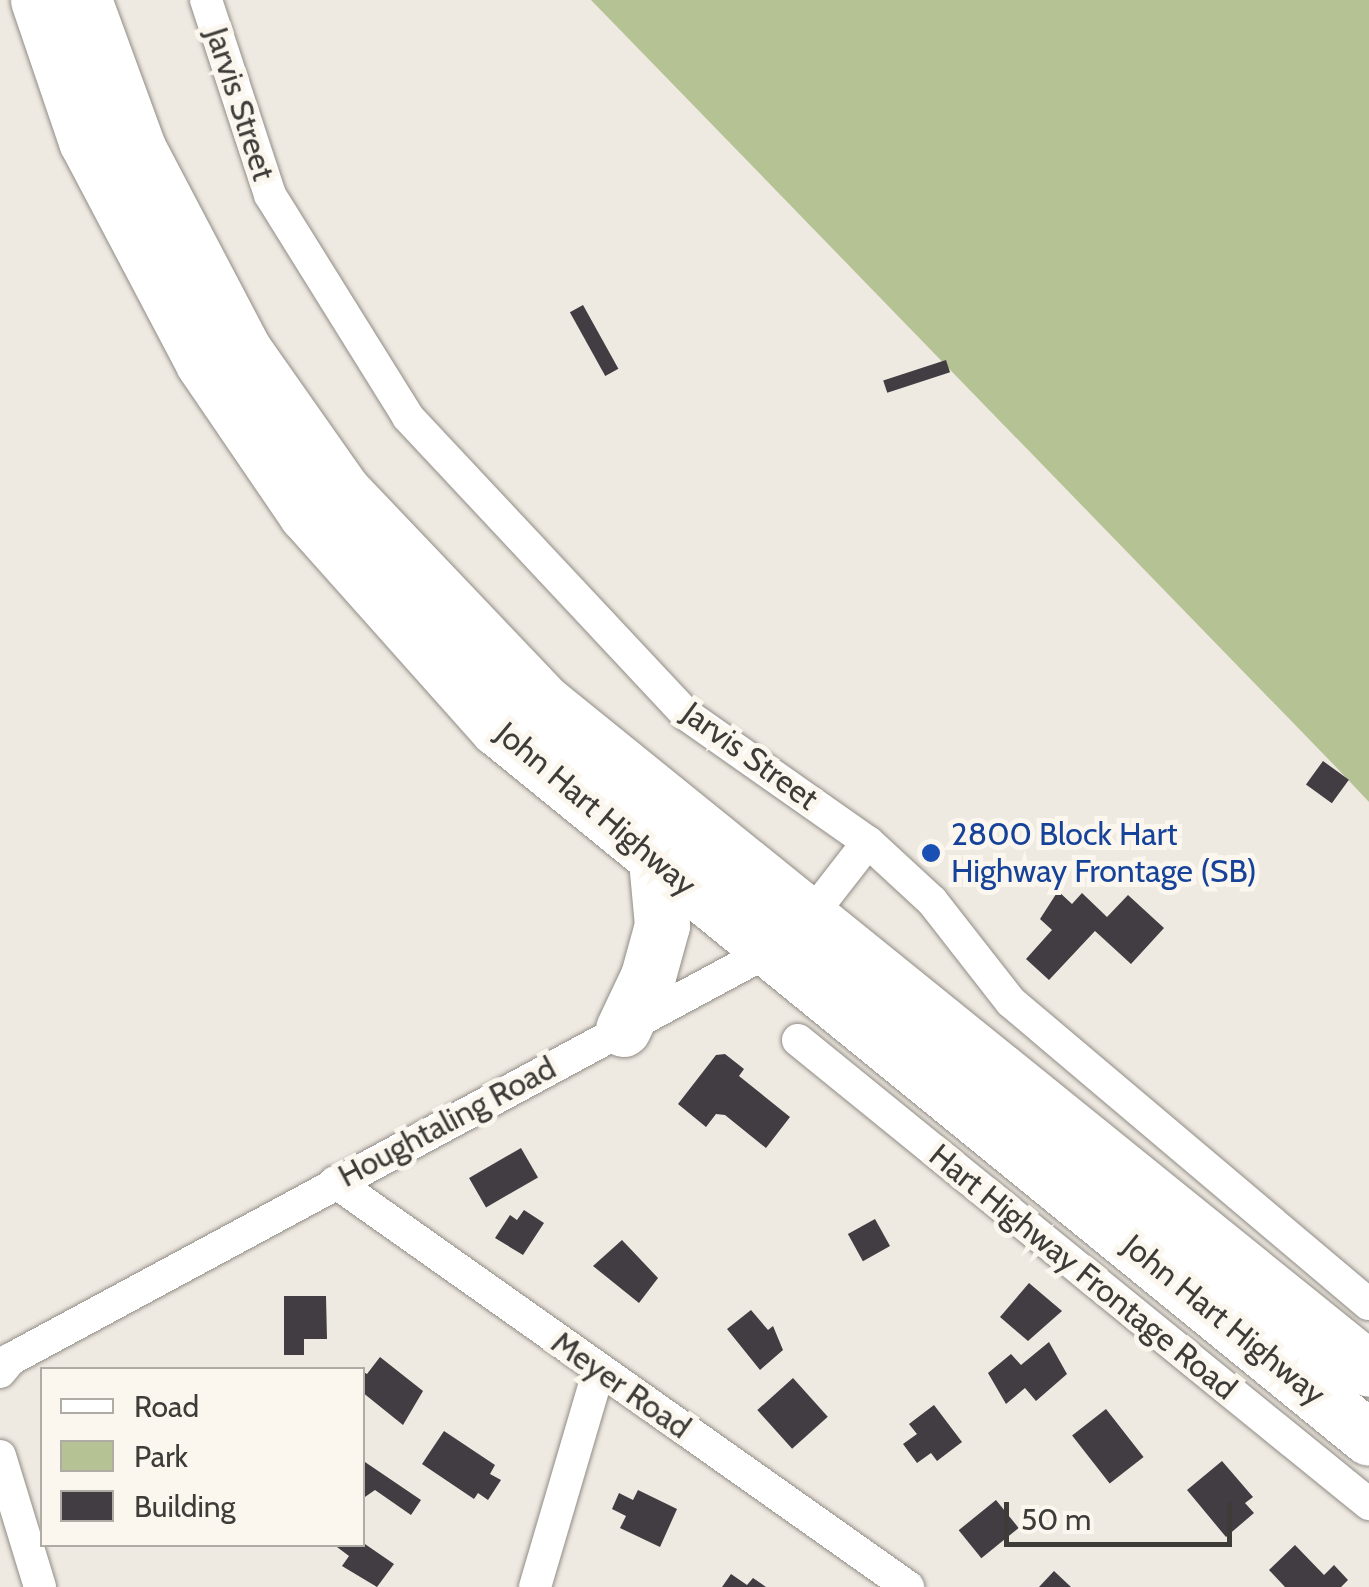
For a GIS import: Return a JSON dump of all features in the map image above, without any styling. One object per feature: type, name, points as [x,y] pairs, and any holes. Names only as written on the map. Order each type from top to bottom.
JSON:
[{"type":"highway","name":"John Hart Highway","points":[[38,0],[86,142],[203,362],[306,514],[497,728],[767,952],[1369,1438]]},
{"type":"highway","name":"John Hart Highway","points":[[84,0],[139,150],[244,350],[343,491],[545,703],[812,914],[1369,1369]]},
{"type":"highway","points":[[623,1029],[648,976],[662,925],[656,860]]},
{"type":"street","name":"Jarvis Street","points":[[206,0],[270,195],[408,417],[687,715],[868,842],[932,901],[1011,1002],[1369,1304]]},
{"type":"street","name":"Houghtaling Road","points":[[0,1372],[10,1359],[767,952],[812,914],[868,842]]},
{"type":"street","name":"Hart Highway Frontage Road","points":[[798,1040],[1369,1504]]},
{"type":"street","name":"Meyer Road","points":[[335,1182],[908,1587]]},
{"type":"street","points":[[534,1587],[599,1369]]},
{"type":"street","points":[[0,1456],[40,1587]]},
{"type":"green space","points":[[591,0],[1369,0],[1369,802],[1335,766]]},
{"type":"building","points":[[583,305],[618,369],[605,376],[570,312]]},
{"type":"building","points":[[946,360],[950,372],[887,393],[883,380]]},
{"type":"building","points":[[1323,761],[1349,780],[1332,803],[1306,784]]},
{"type":"building","points":[[1058,891],[1072,904],[1082,893],[1107,917],[1128,895],[1164,928],[1131,964],[1095,931],[1049,980],[1026,959],[1052,930],[1040,919]]},
{"type":"building","points":[[725,1054],[744,1069],[739,1076],[790,1117],[766,1148],[725,1115],[716,1114],[706,1127],[678,1104],[716,1055]]},
{"type":"building","points":[[521,1148],[538,1177],[486,1207],[469,1178]]},
{"type":"building","points":[[524,1210],[544,1223],[523,1255],[495,1238],[510,1215],[517,1220]]},
{"type":"building","points":[[875,1219],[890,1246],[863,1261],[848,1234]]},
{"type":"building","points":[[622,1240],[658,1278],[639,1303],[593,1266]]},
{"type":"building","points":[[1029,1283],[1062,1311],[1028,1341],[1000,1317]]},
{"type":"building","points":[[284,1296],[326,1296],[327,1339],[304,1339],[304,1355],[284,1355]]},
{"type":"building","points":[[751,1310],[768,1330],[773,1326],[783,1350],[760,1370],[727,1329]]},
{"type":"building","points":[[1049,1342],[1067,1374],[1036,1401],[1025,1388],[1006,1404],[988,1373],[1011,1354],[1021,1365]]},
{"type":"building","points":[[380,1357],[423,1391],[403,1425],[365,1394],[367,1374]]},
{"type":"building","points":[[793,1378],[828,1417],[792,1449],[757,1410]]},
{"type":"building","points":[[934,1405],[962,1442],[937,1461],[931,1453],[917,1463],[903,1444],[917,1434],[909,1424]]},
{"type":"building","points":[[1106,1409],[1144,1457],[1110,1484],[1072,1435]]},
{"type":"building","points":[[444,1431],[495,1465],[490,1474],[501,1480],[488,1500],[478,1493],[474,1499],[422,1464]]},
{"type":"building","points":[[1222,1461],[1253,1497],[1245,1503],[1254,1513],[1226,1537],[1187,1490]]},
{"type":"building","points":[[365,1462],[421,1500],[411,1515],[375,1490],[365,1497]]},
{"type":"building","points":[[638,1490],[677,1509],[660,1547],[620,1528],[626,1516],[612,1509],[619,1493],[633,1500]]},
{"type":"building","points":[[996,1500],[1019,1528],[981,1558],[959,1530]]},
{"type":"building","points":[[365,1544],[394,1564],[377,1587],[342,1566],[349,1556],[337,1547]]},
{"type":"building","points":[[1295,1545],[1324,1575],[1334,1565],[1348,1580],[1341,1587],[1285,1587],[1269,1570]]},
{"type":"building","points":[[1054,1571],[1071,1587],[1039,1587]]},
{"type":"building","points":[[731,1574],[747,1585],[753,1578],[766,1587],[722,1587]]},
{"type":"place","name":"2800 Block Hart Highway Frontage (SB)","points":[[931,853]]}]
